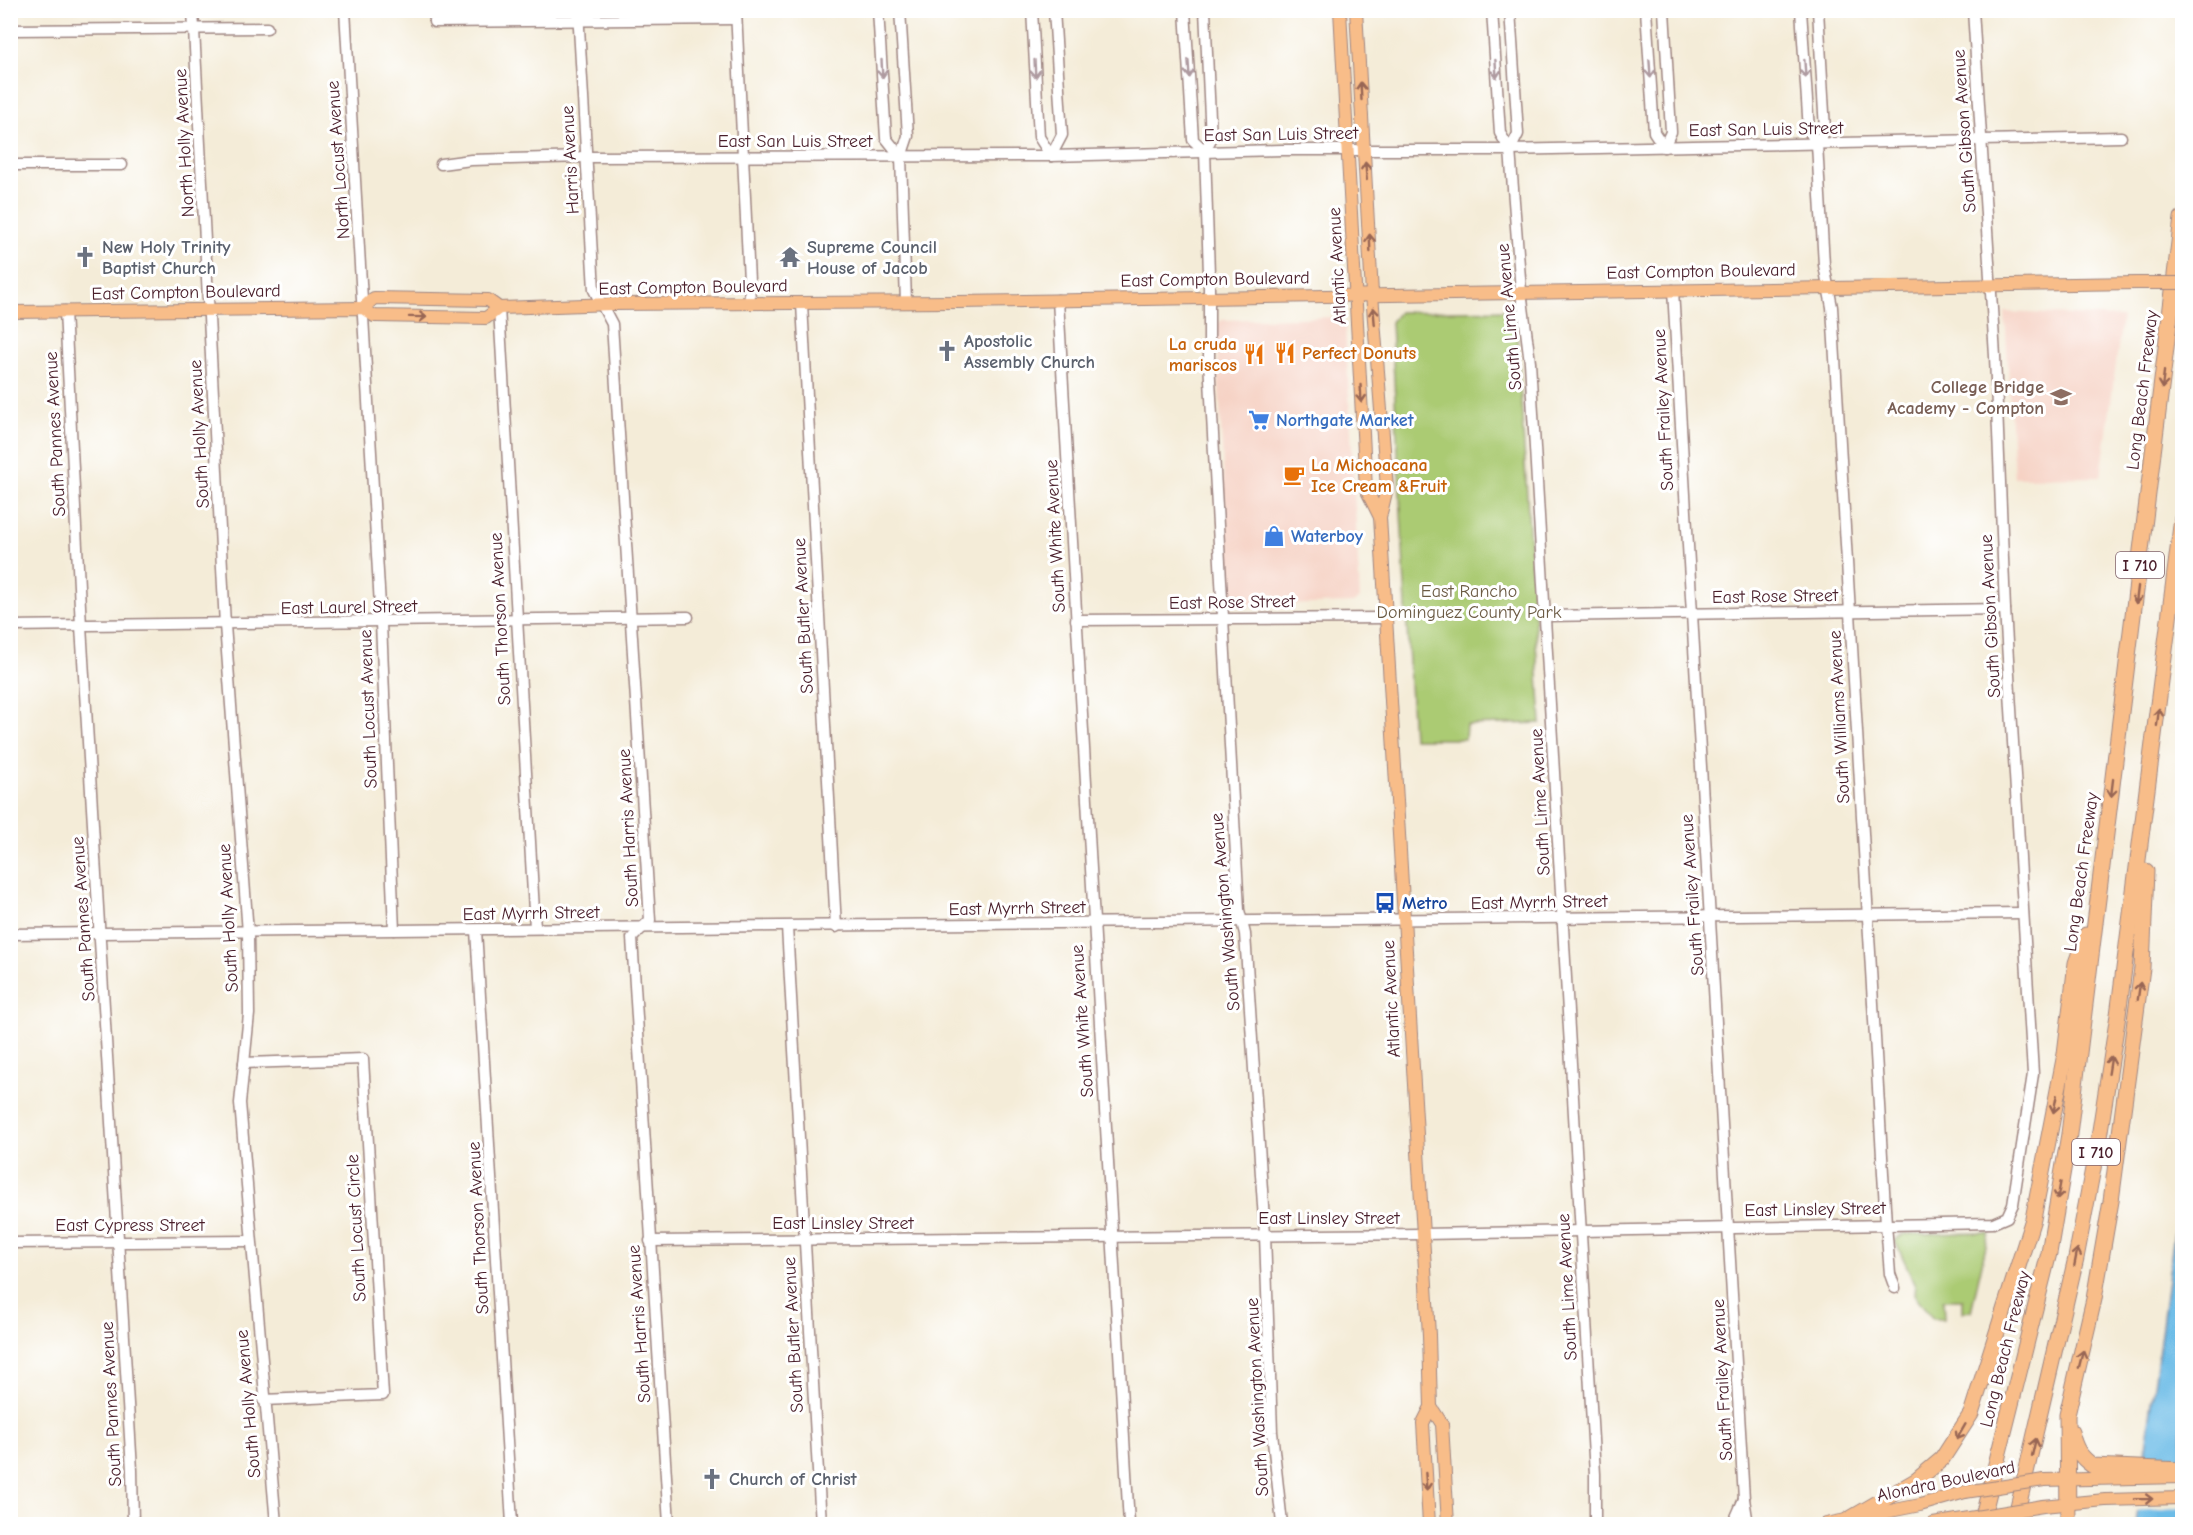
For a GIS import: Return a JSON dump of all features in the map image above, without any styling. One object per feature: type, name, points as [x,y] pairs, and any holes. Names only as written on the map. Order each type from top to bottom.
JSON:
[{"type":"highway","name":"Long Beach Freeway","points":[[1981,1524],[2049,1253],[2069,1134],[2182,218]]},
{"type":"highway","name":"I 710","points":[[2014,1524],[2076,1258],[2099,1137],[2150,775],[2182,518]]},
{"type":"highway","points":[[2068,1524],[2070,1503],[2067,1415],[2094,1299],[2111,1201],[2142,968],[2150,775]]},
{"type":"highway","points":[[1848,1520],[1917,1480],[1942,1459],[1971,1414],[2032,1219],[2065,1054],[2076,963],[2095,911]]},
{"type":"highway","points":[[2067,1415],[2074,1448],[2093,1466],[2109,1473],[2182,1470]]},
{"type":"highway","points":[[1962,1522],[1992,1483]]},
{"type":"main road","name":"Atlantic Avenue","points":[[1340,10],[1366,489],[1380,517]]},
{"type":"main road","name":"Atlantic Avenue","points":[[1356,10],[1372,294],[1387,488],[1380,517],[1423,1234],[1431,1407],[1423,1423],[1429,1524]]},
{"type":"main road","name":"East Compton Boulevard","points":[[10,312],[363,308],[374,316],[486,318],[499,308],[602,305],[2182,283]]},
{"type":"main road","name":"East Compton Boulevard","points":[[363,308],[374,298],[488,300],[499,308]]},
{"type":"main road","name":"Atlantic Avenue","points":[[1431,1407],[1442,1424],[1448,1524]]},
{"type":"main road","name":"Alondra Boulevard","points":[[1826,1524],[1965,1492],[2044,1480],[2068,1480],[2109,1473],[2182,1477]]},
{"type":"main road","points":[[1933,1524],[1962,1522],[2070,1503],[2182,1498]]},
{"type":"street","name":"North Holly Avenue","points":[[194,10],[209,310]]},
{"type":"street","name":"North Locust Avenue","points":[[345,10],[363,308]]},
{"type":"street","points":[[878,10],[886,138],[901,158]]},
{"type":"street","points":[[900,10],[908,136],[901,158],[906,302]]},
{"type":"street","points":[[1032,10],[1039,137],[1051,156]]},
{"type":"street","points":[[1051,156],[1062,135],[1054,10]]},
{"type":"street","points":[[1185,10],[1193,140],[1205,151],[1211,139],[1205,10]]},
{"type":"street","name":"South Lime Avenue","points":[[1492,10],[1500,133],[1510,150],[1521,291],[1530,362],[1595,1524]]},
{"type":"street","name":"South Lime Avenue","points":[[1510,10],[1518,134],[1510,150]]},
{"type":"street","points":[[1646,10],[1654,132],[1664,147]]},
{"type":"street","points":[[1664,10],[1671,132],[1664,147]]},
{"type":"street","name":"South Williams Avenue","points":[[1801,10],[1809,131],[1817,144],[1824,265],[1830,288],[1886,1224],[1890,1274],[1895,1288]]},
{"type":"street","name":"South Williams Avenue","points":[[1817,144],[1825,130],[1818,10]]},
{"type":"street","name":"South Gibson Avenue","points":[[1973,10],[2032,1074],[2013,1204],[2007,1217]]},
{"type":"street","points":[[434,22],[579,16],[736,15],[750,302]]},
{"type":"street","name":"Harris Avenue","points":[[579,16],[594,290],[602,305]]},
{"type":"street","points":[[10,30],[267,28]]},
{"type":"street","name":"East San Luis Street","points":[[441,164],[586,157],[901,158],[1348,149],[1510,150],[2121,137]]},
{"type":"street","name":"South Washington Avenue","points":[[1205,151],[1209,362],[1223,619],[1241,922],[1245,934],[1264,1235],[1272,1431],[1282,1524]]},
{"type":"street","points":[[10,165],[122,165]]},
{"type":"street","name":"South Frailey Avenue","points":[[1673,290],[1690,614],[1730,1227],[1744,1499],[1748,1524]]},
{"type":"street","name":"South White Avenue","points":[[1058,300],[1092,923],[1129,1524]]},
{"type":"street","name":"South Butler Avenue","points":[[802,304],[836,927]]},
{"type":"street","name":"South Harris Avenue","points":[[602,305],[612,324],[633,620],[650,920],[632,938],[669,1524]]},
{"type":"street","name":"South Locust Avenue","points":[[363,308],[381,623],[394,930]]},
{"type":"street","name":"South Thorson Avenue","points":[[499,308],[535,928]]},
{"type":"street","name":"South Holly Avenue","points":[[209,310],[225,625],[248,933],[249,1014],[240,1103],[263,1400],[276,1524]]},
{"type":"street","name":"South Pannes Avenue","points":[[65,311],[81,626],[119,1242],[133,1524]]},
{"type":"street","name":"East Rose Street","points":[[1545,616],[2005,609]]},
{"type":"street","name":"East Laurel Street","points":[[10,626],[633,620],[688,617]]},
{"type":"street","name":"East Rose Street","points":[[1076,620],[1387,618]]},
{"type":"street","name":"East Myrrh Street","points":[[10,934],[2023,913]]},
{"type":"street","name":"South Butler Avenue","points":[[787,927],[821,1524]]},
{"type":"street","name":"South Thorson Avenue","points":[[476,930],[512,1524]]},
{"type":"street","name":"South Locust Circle","points":[[244,1063],[363,1059],[382,1395],[263,1400]]},
{"type":"street","name":"East Linsley Street","points":[[650,1240],[1423,1234],[1993,1223],[2007,1217]]},
{"type":"street","name":"East Cypress Street","points":[[10,1243],[250,1241]]},
{"type":"street","name":"South Frailey Avenue","points":[[1733,1524],[1744,1499]]},
{"type":"shaded area","name":"College Bridge Academy - Compton","points":[[2005,312],[2122,317],[2101,477],[2014,478]]},
{"type":"shaded area","points":[[1337,317],[1345,325],[1360,598],[1353,603],[1230,606],[1216,325],[1222,320]]},
{"type":"green space","name":"East Rancho Dominguez County Park","points":[[1512,310],[1516,318],[1541,723],[1466,725],[1465,739],[1413,739],[1391,322],[1399,312]]},
{"type":"green space","points":[[1989,1233],[1971,1311],[1963,1312],[1963,1300],[1943,1300],[1944,1319],[1933,1319],[1914,1294],[1915,1284],[1895,1241],[1904,1234]]},
{"type":"water","points":[[2182,1173],[2182,1524],[2136,1524]]},
{"type":"pier","points":[[2141,1461],[2182,1461],[2182,1508],[2134,1511]]},
{"type":"place","name":"New Holy Trinity Baptist Church","points":[[85,257]]},
{"type":"place","name":"Supreme Council House of Jacob","points":[[790,257]]},
{"type":"place","name":"Apostolic Assembly Church","points":[[947,351]]},
{"type":"place","name":"Perfect Donuts","points":[[1285,353]]},
{"type":"place","name":"La cruda mariscos","points":[[1254,354]]},
{"type":"place","name":"College Bridge Academy - Compton","points":[[2061,397]]},
{"type":"place","name":"Northgate Market","points":[[1259,420]]},
{"type":"place","name":"La Michoacana Ice Cream &Fruit","points":[[1294,475]]},
{"type":"place","name":"Waterboy","points":[[1274,536]]},
{"type":"place","name":"Metro","points":[[1385,903]]},
{"type":"place","name":"Church of Christ","points":[[712,1479]]}]
